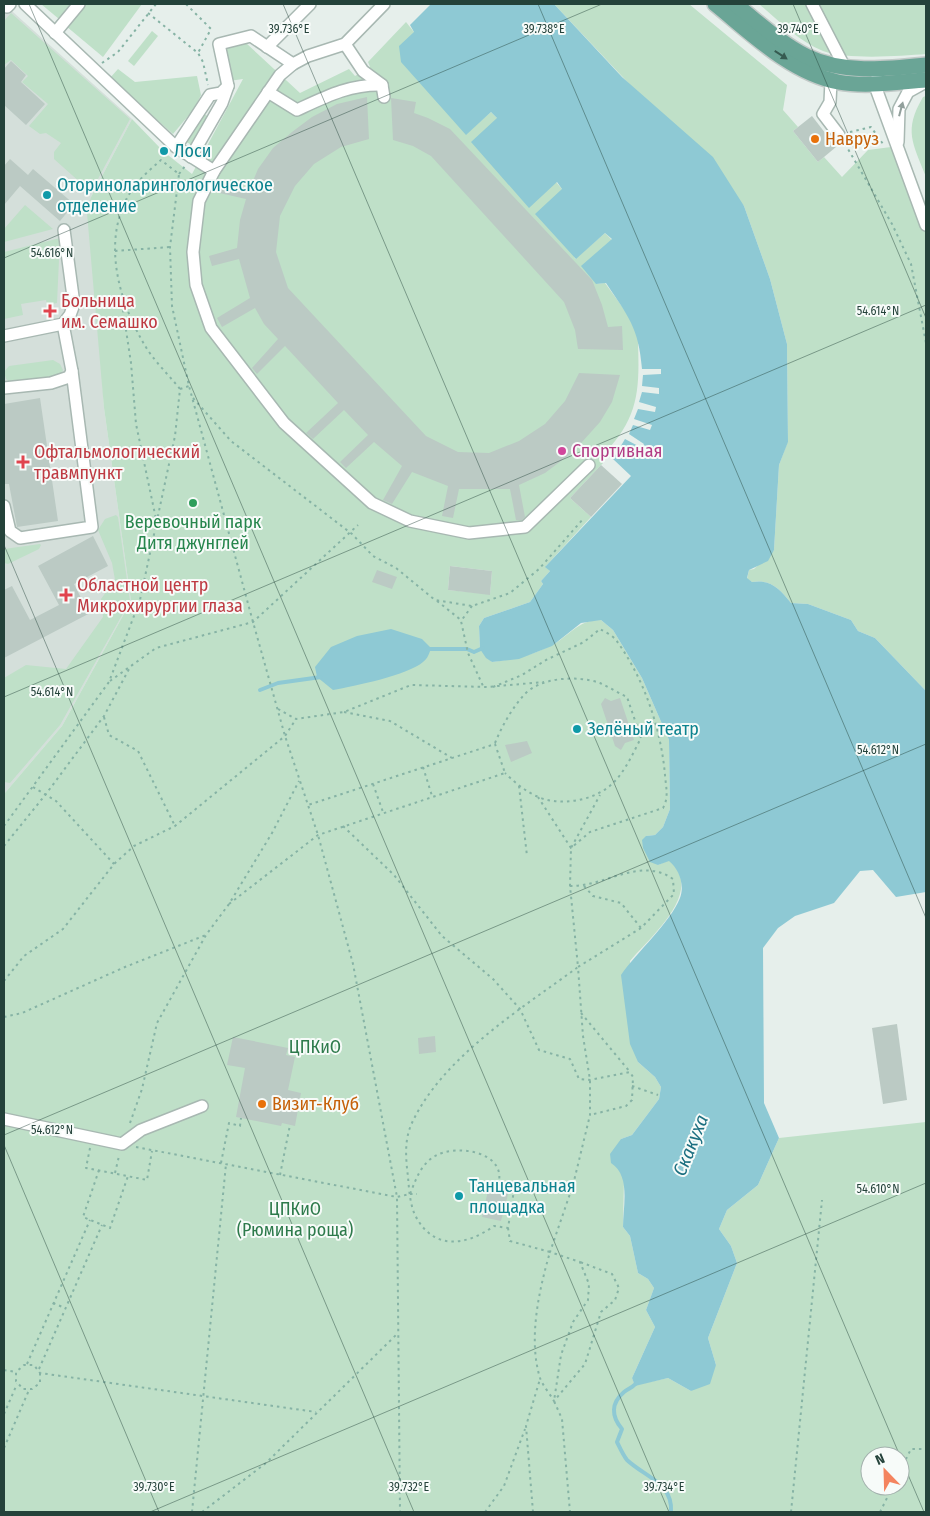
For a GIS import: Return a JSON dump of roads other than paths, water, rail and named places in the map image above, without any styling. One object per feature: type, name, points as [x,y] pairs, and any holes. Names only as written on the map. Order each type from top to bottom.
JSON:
[{"type":"main road","points":[[715,4],[772,49],[810,73],[832,81],[874,83],[926,81]]},
{"type":"main road","points":[[735,4],[785,43],[806,56],[834,66],[885,69],[926,65]]},
{"type":"street","points":[[25,4],[176,146],[214,170]]},
{"type":"street","points":[[55,33],[79,4]]},
{"type":"street","points":[[267,47],[310,4]]},
{"type":"street","points":[[384,4],[345,44],[292,64],[280,75],[214,170],[199,201],[193,252],[196,285],[211,328],[284,423],[372,503],[410,522],[470,533],[525,527],[589,465]]},
{"type":"street","points":[[812,4],[844,66]]},
{"type":"street","points":[[191,157],[221,93],[220,44],[251,36],[292,64]]},
{"type":"street","points":[[268,92],[297,110],[332,93],[363,85],[383,91],[362,71],[345,44]]},
{"type":"street","points":[[885,69],[874,83],[926,225]]},
{"type":"street","points":[[832,81],[830,102],[823,114],[839,135]]},
{"type":"street","points":[[898,149],[900,109],[908,92],[926,81]]},
{"type":"street","points":[[176,146],[221,93]]},
{"type":"street","points":[[4,336],[63,324],[70,315],[74,304],[64,230]]},
{"type":"street","points":[[4,506],[10,531],[20,538],[92,527],[72,371],[63,324]]},
{"type":"street","points":[[4,388],[61,381],[70,376],[72,371]]},
{"type":"street","points":[[4,1119],[122,1144],[141,1130],[202,1106]]},
{"type":"water","points":[[431,4],[554,4],[622,77],[713,157],[744,206],[770,279],[787,344],[788,442],[779,465],[774,550],[768,561],[749,570],[747,578],[752,582],[765,582],[774,586],[791,603],[808,604],[851,620],[858,631],[875,638],[926,691],[926,892],[896,897],[873,870],[860,871],[834,903],[795,916],[778,928],[763,948],[764,1103],[779,1138],[758,1185],[727,1210],[719,1229],[731,1246],[737,1263],[708,1338],[716,1365],[710,1384],[691,1391],[668,1378],[635,1386],[632,1378],[655,1327],[646,1310],[654,1288],[648,1279],[638,1273],[630,1236],[623,1227],[624,1183],[617,1169],[611,1163],[610,1154],[621,1139],[632,1135],[659,1099],[661,1087],[655,1077],[638,1062],[630,1044],[621,975],[669,917],[680,898],[682,888],[676,868],[669,861],[658,865],[650,862],[643,848],[642,840],[646,836],[655,835],[663,827],[670,809],[669,740],[642,678],[613,630],[601,620],[581,623],[552,646],[519,659],[492,662],[486,658],[480,649],[479,626],[484,618],[530,602],[543,584],[541,581],[550,571],[545,567],[631,476],[613,459],[625,439],[642,448],[644,444],[629,434],[633,425],[650,430],[652,425],[634,419],[638,409],[655,412],[656,407],[639,402],[642,392],[659,394],[659,388],[642,386],[643,375],[661,374],[661,369],[642,369],[635,332],[626,314],[606,283],[596,284],[581,266],[612,239],[605,233],[576,259],[535,214],[562,189],[557,182],[529,208],[471,142],[497,118],[491,112],[466,135],[401,62],[399,46],[414,32],[410,25]]},
{"type":"water","points":[[391,629],[422,639],[431,648],[426,659],[416,667],[394,676],[333,690],[317,677],[315,667],[331,647],[357,636]]},
{"type":"waterway","points":[[427,649],[467,649],[474,652],[483,648]]},
{"type":"waterway","points":[[260,690],[278,683],[321,677]]},
{"type":"waterway","name":"Скакуха","points":[[637,1382],[620,1396],[615,1405],[614,1414],[622,1429],[617,1442],[627,1460],[663,1487],[668,1494],[671,1512]]},
{"type":"place","name":"Навруз","points":[[815,139]]},
{"type":"place","name":"Лоси","points":[[164,151]]},
{"type":"place","name":"Оториноларингологическое отделение","points":[[47,195]]},
{"type":"place","name":"Больница им. Семашко","points":[[50,311]]},
{"type":"place","name":"Спортивная","points":[[562,451]]},
{"type":"place","name":"Офтальмологический травмпункт","points":[[23,462]]},
{"type":"place","name":"Веревочный парк Дитя джунглей","points":[[193,503]]},
{"type":"place","name":"Областной центр Микрохирургии глаза","points":[[66,595]]},
{"type":"place","name":"Зелёный театр","points":[[577,729]]},
{"type":"place","name":"Визит-Клуб","points":[[262,1104]]},
{"type":"place","name":"Танцевальная площадка","points":[[459,1196]]},
{"type":"park label","name":"ЦПКиО","points":[[315,1047]]},
{"type":"park label","name":"ЦПКиО (Рюмина роща)","points":[[295,1219]]}]
